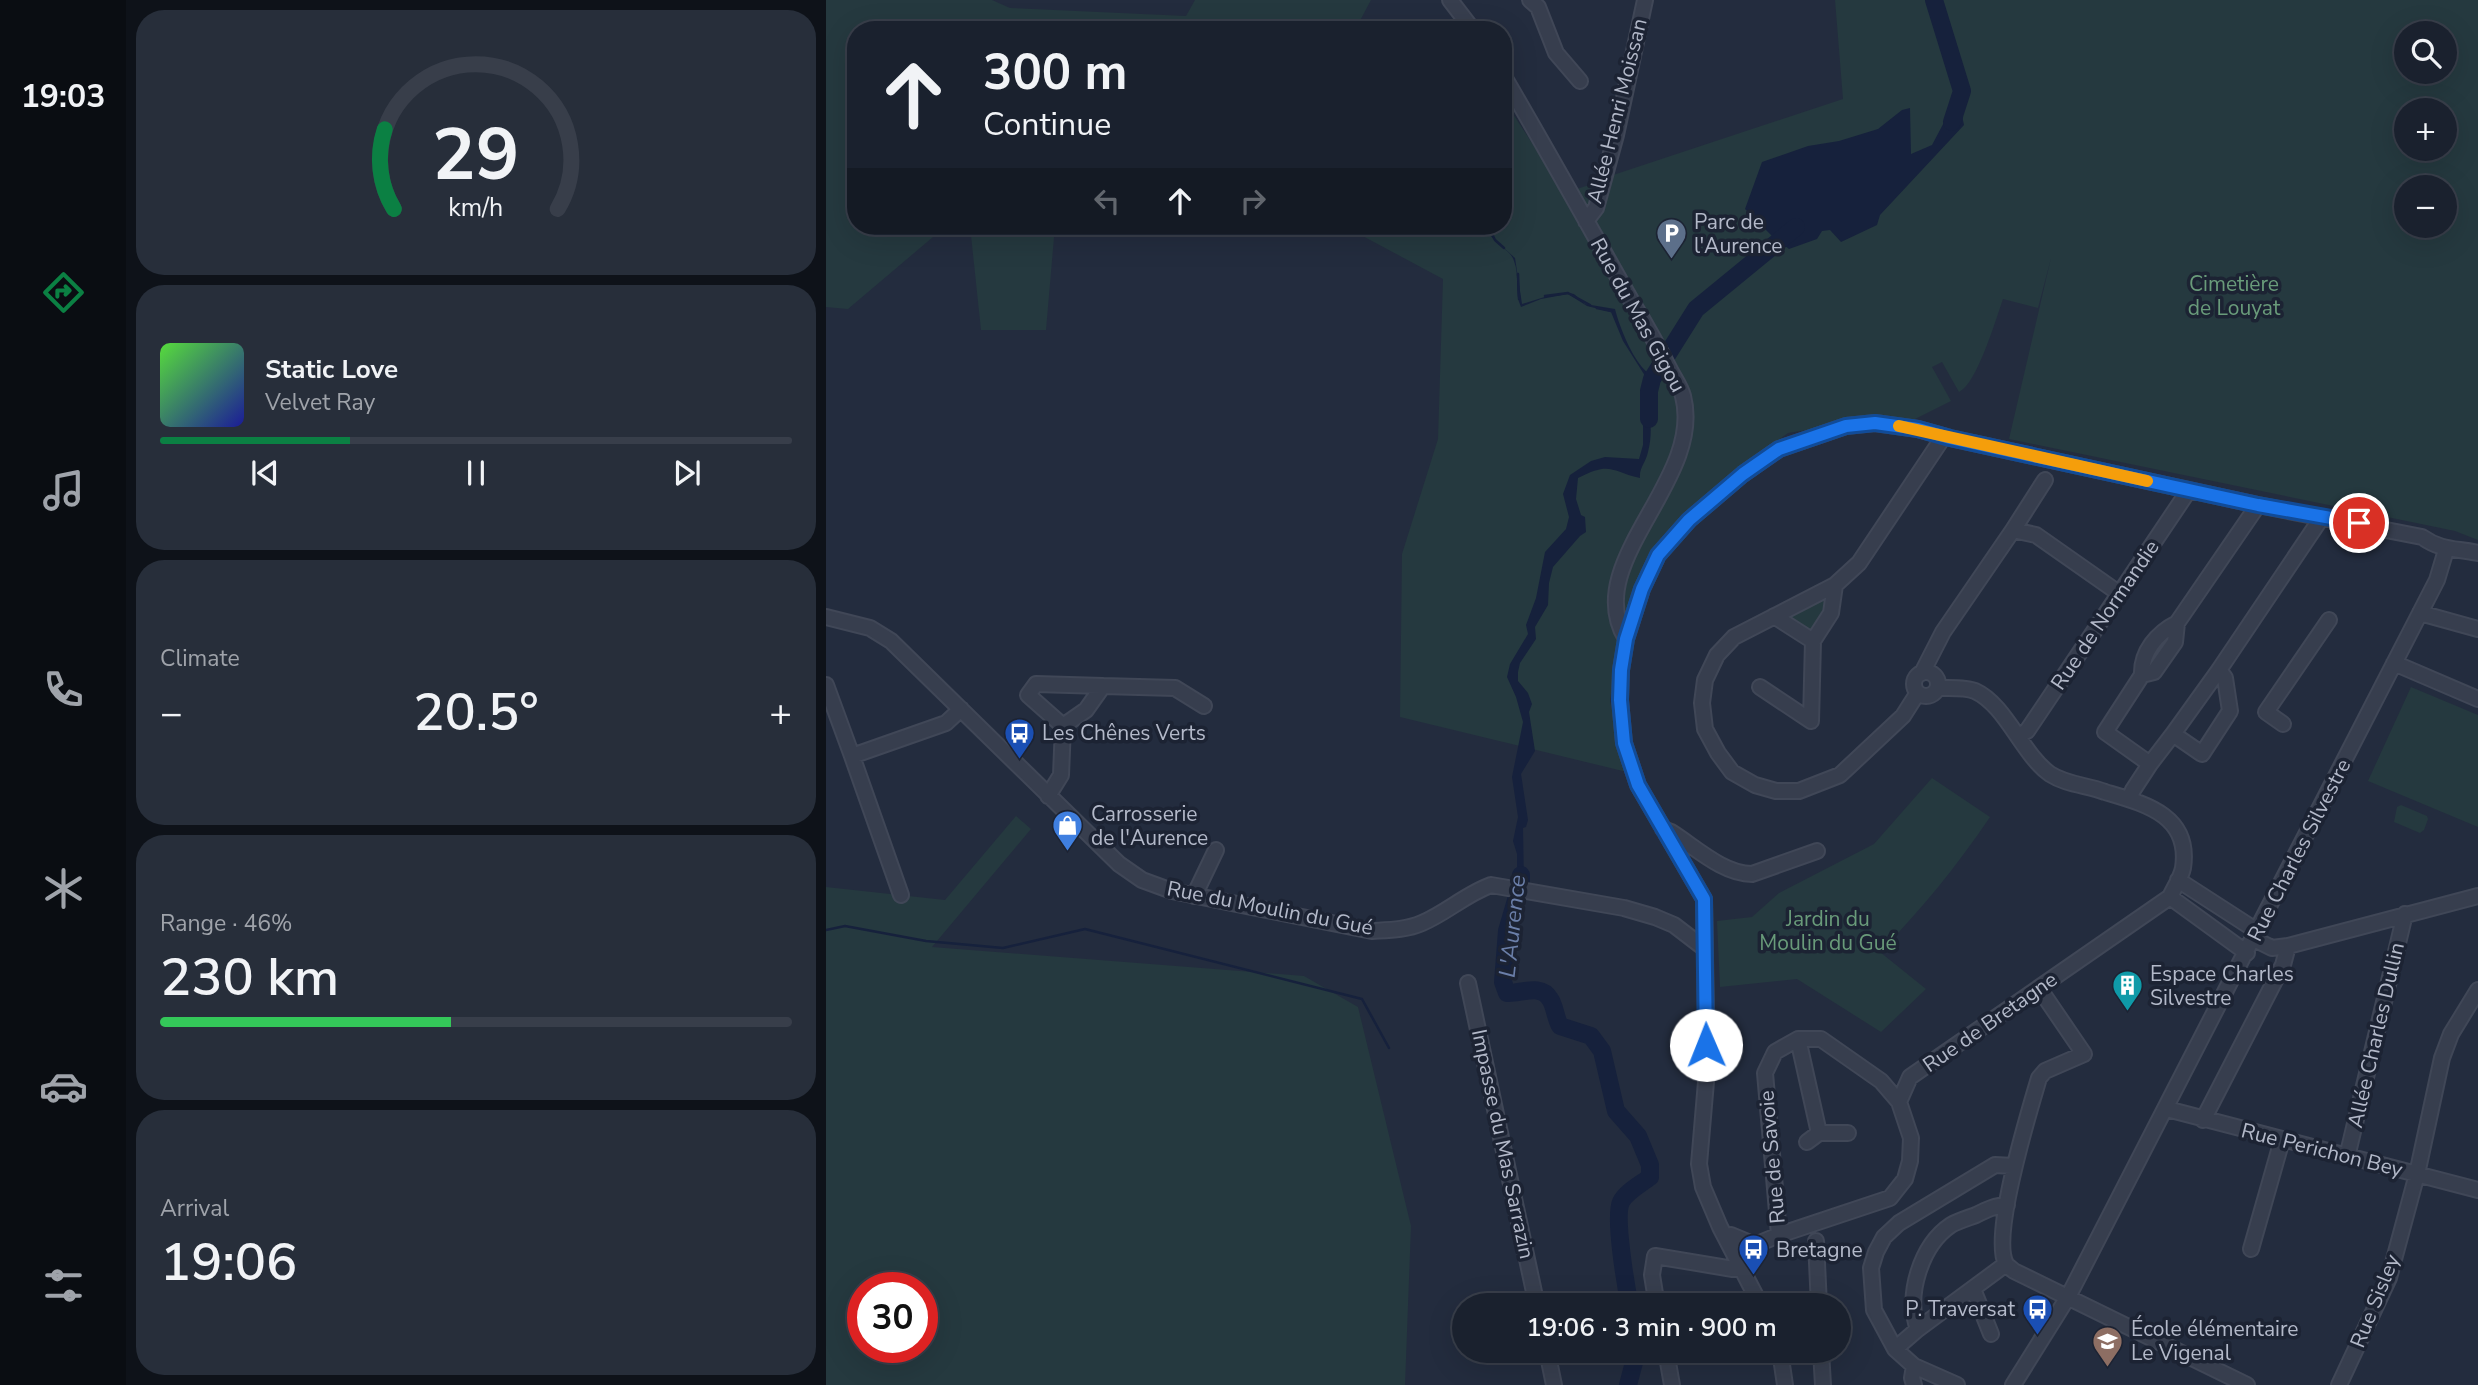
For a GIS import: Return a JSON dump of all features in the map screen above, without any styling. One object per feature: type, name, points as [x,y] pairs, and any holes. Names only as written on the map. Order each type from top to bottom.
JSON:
[{"type":"street","points":[[1450,0],[1466,21]]},
{"type":"street","name":"Allée Henri Moissan","points":[[1586,221],[1596,208],[1616,135],[1645,0]]},
{"type":"street","points":[[1538,2],[1556,53],[1580,81]]},
{"type":"street","name":"Rue du Mas Gigou","points":[[1512,91],[1683,395],[1685,430],[1678,460],[1622,564],[1617,624],[1626,639]]},
{"type":"street","points":[[1754,1293],[1703,1187],[1699,1164],[1707,1070],[1704,899],[1638,785],[1624,743],[1620,700],[1626,639],[1640,595],[1658,555],[1689,520],[1743,474],[1779,449],[1846,426],[1875,423],[1918,429],[2258,505],[2422,537],[2446,550],[2478,553]]},
{"type":"street","points":[[1917,694],[1902,716],[1840,775],[1799,791],[1776,791],[1755,785],[1732,772],[1705,729],[1702,703],[1705,680],[1717,655],[1734,637],[1835,585],[1859,563],[1944,436]]},
{"type":"street","points":[[1922,673],[1924,664],[1943,632],[2045,480]]},
{"type":"street","name":"Rue de Normandie","points":[[2018,736],[2027,731],[2189,490]]},
{"type":"street","points":[[2150,764],[2105,732],[2142,676],[2141,661],[2161,631],[2177,622],[2258,505]]},
{"type":"street","points":[[2129,799],[2150,764],[2219,670],[2322,517]]},
{"type":"street","points":[[2013,530],[2036,535],[2120,594]]},
{"type":"street","name":"Rue Charles Silvestre","points":[[2013,1385],[2068,1297],[2167,1109],[2443,567],[2446,550]]},
{"type":"street","points":[[1622,564],[1628,581],[1640,595]]},
{"type":"street","points":[[1760,687],[1811,721],[1813,642],[1831,613],[1835,585]]},
{"type":"street","points":[[1618,588],[1621,593],[1640,595]]},
{"type":"street","points":[[2420,613],[2478,629]]},
{"type":"street","points":[[1774,616],[1813,642]]},
{"type":"street","name":"Rue du Moulin du Gué","points":[[826,617],[863,625],[891,641],[1119,864],[1142,880],[1194,896],[1371,931],[1398,929],[1421,923],[1476,890],[1491,885],[1624,908],[1655,917],[1674,925],[1704,948]]},
{"type":"street","points":[[2283,724],[2266,712],[2329,620]]},
{"type":"street","points":[[2394,663],[2478,699]]},
{"type":"street","points":[[2173,734],[2202,754],[2230,710],[2225,678],[2219,670]]},
{"type":"street","points":[[1927,672],[1934,675],[1938,688],[1933,695],[1924,697],[1917,694],[1913,687],[1914,679],[1927,672]]},
{"type":"street","points":[[1063,726],[1028,695],[1036,684],[1175,688],[1205,706]]},
{"type":"street","points":[[826,685],[901,895]]},
{"type":"street","points":[[1063,726],[1086,710],[1103,686]]},
{"type":"street","points":[[1938,688],[1975,691],[1992,704],[2034,759],[2050,774],[2067,783],[2129,799],[2162,813],[2177,830],[2183,844],[2183,869],[2170,897],[2246,953]]},
{"type":"street","points":[[852,756],[946,723],[961,709]]},
{"type":"street","points":[[1048,796],[1061,775],[1063,726]]},
{"type":"street","points":[[1663,830],[1671,832],[1728,870],[1742,874],[1752,874],[1817,851]]},
{"type":"street","points":[[1194,896],[1216,850]]},
{"type":"street","points":[[2178,880],[2272,948],[2478,896]]},
{"type":"street","name":"Rue de Bretagne","points":[[1899,1102],[1910,1077],[2170,897]]},
{"type":"street","name":"Allée Charles Dullin","points":[[2347,1157],[2405,914]]},
{"type":"street","points":[[2203,1121],[2283,965],[2288,946]]},
{"type":"street","name":"Impasse du Mas Sarrazin","points":[[1468,983],[1534,1293]]},
{"type":"street","points":[[2039,988],[2084,1054],[2045,1071],[2039,1078],[2013,1167],[2002,1244],[2006,1264],[2014,1271],[2247,1385]]},
{"type":"street","name":"Rue Sisley","points":[[2339,1385],[2389,1278],[2417,1174],[2442,1058],[2451,1034],[2478,990]]},
{"type":"street","points":[[1779,1235],[1890,1198],[1905,1180],[1910,1161],[1911,1139],[1899,1102],[1881,1081],[1821,1039],[1798,1039],[1813,1138],[1848,1133]]},
{"type":"street","name":"Rue de Savoie","points":[[1740,1264],[1755,1245],[1779,1235],[1765,1073],[1776,1052],[1798,1039]]},
{"type":"street","points":[[1881,1081],[1910,1077]]},
{"type":"street","name":"Rue Perichon Bey","points":[[2167,1109],[2203,1121],[2478,1190]]},
{"type":"street","points":[[2251,1248],[2282,1140]]},
{"type":"street","points":[[1957,1385],[1914,1366],[1895,1349],[1874,1310],[1871,1268],[1884,1237],[1899,1223],[1995,1165],[2013,1167]]},
{"type":"street","points":[[1918,1329],[1914,1318],[1916,1274],[1928,1249],[1950,1226],[1998,1205],[2007,1205]]},
{"type":"street","name":"Rue de Savoie","points":[[1727,1237],[1731,1235],[1755,1245]]},
{"type":"street","points":[[1816,1241],[1818,1293]]},
{"type":"street","points":[[1655,1293],[1652,1275],[1655,1256],[1733,1269],[1740,1264]]},
{"type":"street","points":[[1895,1349],[2006,1264]]},
{"type":"street","points":[[1973,1289],[1991,1334]]},
{"type":"street","points":[[1549,1363],[1554,1385]]},
{"type":"street","points":[[1668,1363],[1672,1385]]},
{"type":"street","points":[[1782,1363],[1785,1385]]},
{"type":"street","points":[[1822,1363],[1823,1385]]},
{"type":"street","points":[[1914,1366],[1914,1385]]},
{"type":"green space","points":[[826,0],[992,0],[1010,8],[1186,16],[1195,0],[1371,0],[1360,21],[847,21],[847,235],[935,235],[848,309],[826,307]]},
{"type":"green space","name":"Cimetière de Louyat","points":[[1835,0],[2478,0],[2478,540],[2455,531],[2009,439],[2051,258],[2038,308],[2003,299],[1985,350],[1966,387],[1959,392],[1942,362],[1932,367],[1951,401],[1911,421],[1877,419],[1788,433],[1729,476],[1664,537],[1620,629],[1610,701],[1627,772],[1400,717],[1402,554],[1438,439],[1443,279],[1361,235],[1512,235],[1512,113],[1565,193],[1843,99]]},
{"type":"green space","points":[[971,235],[1054,235],[1046,330],[981,330]]},
{"type":"green space","points":[[1821,597],[1827,601],[1827,609],[1811,633],[1787,617]]},
{"type":"green space","points":[[2411,687],[2478,715],[2478,827],[2368,781]]},
{"type":"green space","name":"Jardin du Moulin du Gué","points":[[1932,778],[1990,817],[1938,887],[1880,952],[1926,989],[1881,1032],[1797,979],[1720,987],[1717,921],[1752,917],[1779,893],[1874,844]]},
{"type":"green space","points":[[2401,805],[2427,816],[2424,830],[2420,833],[2394,822],[2397,807]]},
{"type":"green space","points":[[1016,816],[1031,829],[932,947],[1304,976],[1358,1007],[1411,1226],[1405,1385],[826,1385],[826,887],[945,900]]},
{"type":"water","points":[[1958,96],[1964,125],[1880,215],[1877,225],[1841,242],[1830,230],[1822,231],[1817,239],[1789,249],[1745,209],[1762,162],[1808,146],[1839,141],[1878,129],[1902,110],[1910,108],[1911,154],[1932,145]]},
{"type":"water","points":[[1490,235],[1515,258],[1522,304],[1551,295],[1568,293],[1574,294],[1585,304],[1615,309],[1628,345],[1644,370],[1650,374],[1658,361],[1661,364],[1651,389],[1650,440],[1640,478],[1604,469],[1578,478],[1576,499],[1581,515],[1585,517],[1586,532],[1553,567],[1548,605],[1535,627],[1536,639],[1520,663],[1518,681],[1528,693],[1532,704],[1529,712],[1535,751],[1521,774],[1528,820],[1523,828],[1524,884],[1517,883],[1517,854],[1513,841],[1518,817],[1512,777],[1523,722],[1507,677],[1510,664],[1528,634],[1526,625],[1536,598],[1545,552],[1566,529],[1569,517],[1563,494],[1570,475],[1591,461],[1605,457],[1639,459],[1643,445],[1647,379],[1623,341],[1611,312],[1587,306],[1568,294],[1541,299],[1521,307],[1514,261]]},
{"type":"water","points":[[1512,896],[1517,897],[1503,959],[1507,993],[1541,991],[1552,1002],[1560,1026],[1591,1036],[1602,1051],[1616,1111],[1638,1136],[1650,1165],[1650,1177],[1626,1195],[1619,1210],[1621,1252],[1628,1293],[1623,1293],[1621,1283],[1615,1208],[1620,1196],[1647,1174],[1635,1137],[1612,1113],[1600,1052],[1595,1046],[1586,1039],[1559,1028],[1547,1001],[1543,998],[1527,992],[1510,998],[1500,993],[1501,947]]},
{"type":"waterway","name":"L'Aurence","points":[[1934,0],[1962,91],[1952,122]]},
{"type":"waterway","name":"L'Aurence","points":[[1649,419],[1652,379],[1696,309],[1796,227]]},
{"type":"waterway","points":[[1492,235],[1504,248]]},
{"type":"waterway","points":[[1518,274],[1519,299]]},
{"type":"waterway","points":[[1545,296],[1568,293],[1590,305]]},
{"type":"waterway","points":[[1597,308],[1611,311]]},
{"type":"waterway","name":"L'Aurence","points":[[1521,875],[1507,931],[1503,982],[1507,993],[1541,991],[1552,1002],[1560,1026],[1591,1036],[1602,1051],[1616,1111],[1638,1136],[1650,1165],[1650,1177],[1626,1195],[1619,1210],[1621,1252],[1628,1293]]},
{"type":"waterway","points":[[826,930],[845,926],[926,941],[1003,948],[1085,929],[1362,999],[1389,1048]]},
{"type":"waterway","name":"L'Aurence","points":[[1628,1385],[1634,1363]]},
{"type":"slow traffic","points":[[1899,426],[2147,481]]},
{"type":"place","name":"Parc de l'Aurence","points":[[1671,261]]},
{"type":"place","name":"Les Chênes Verts","points":[[1019,760]]},
{"type":"place","name":"Carrosserie de l'Aurence","points":[[1068,853]]},
{"type":"place","name":"Espace Charles Silvestre","points":[[2127,1013]]},
{"type":"place","name":"Bretagne","points":[[1753,1277]]},
{"type":"place","name":"P. Traversat","points":[[2038,1336]]},
{"type":"place","name":"École élémentaire Le Vigenal","points":[[2108,1368]]},
{"type":"route","points":[[1706,1045],[1704,899],[1638,785],[1624,743],[1621,724],[1621,670],[1633,616],[1658,555],[1689,520],[1743,474],[1779,449],[1846,426],[1875,423],[1918,429],[2235,500],[2359,523]]}]
